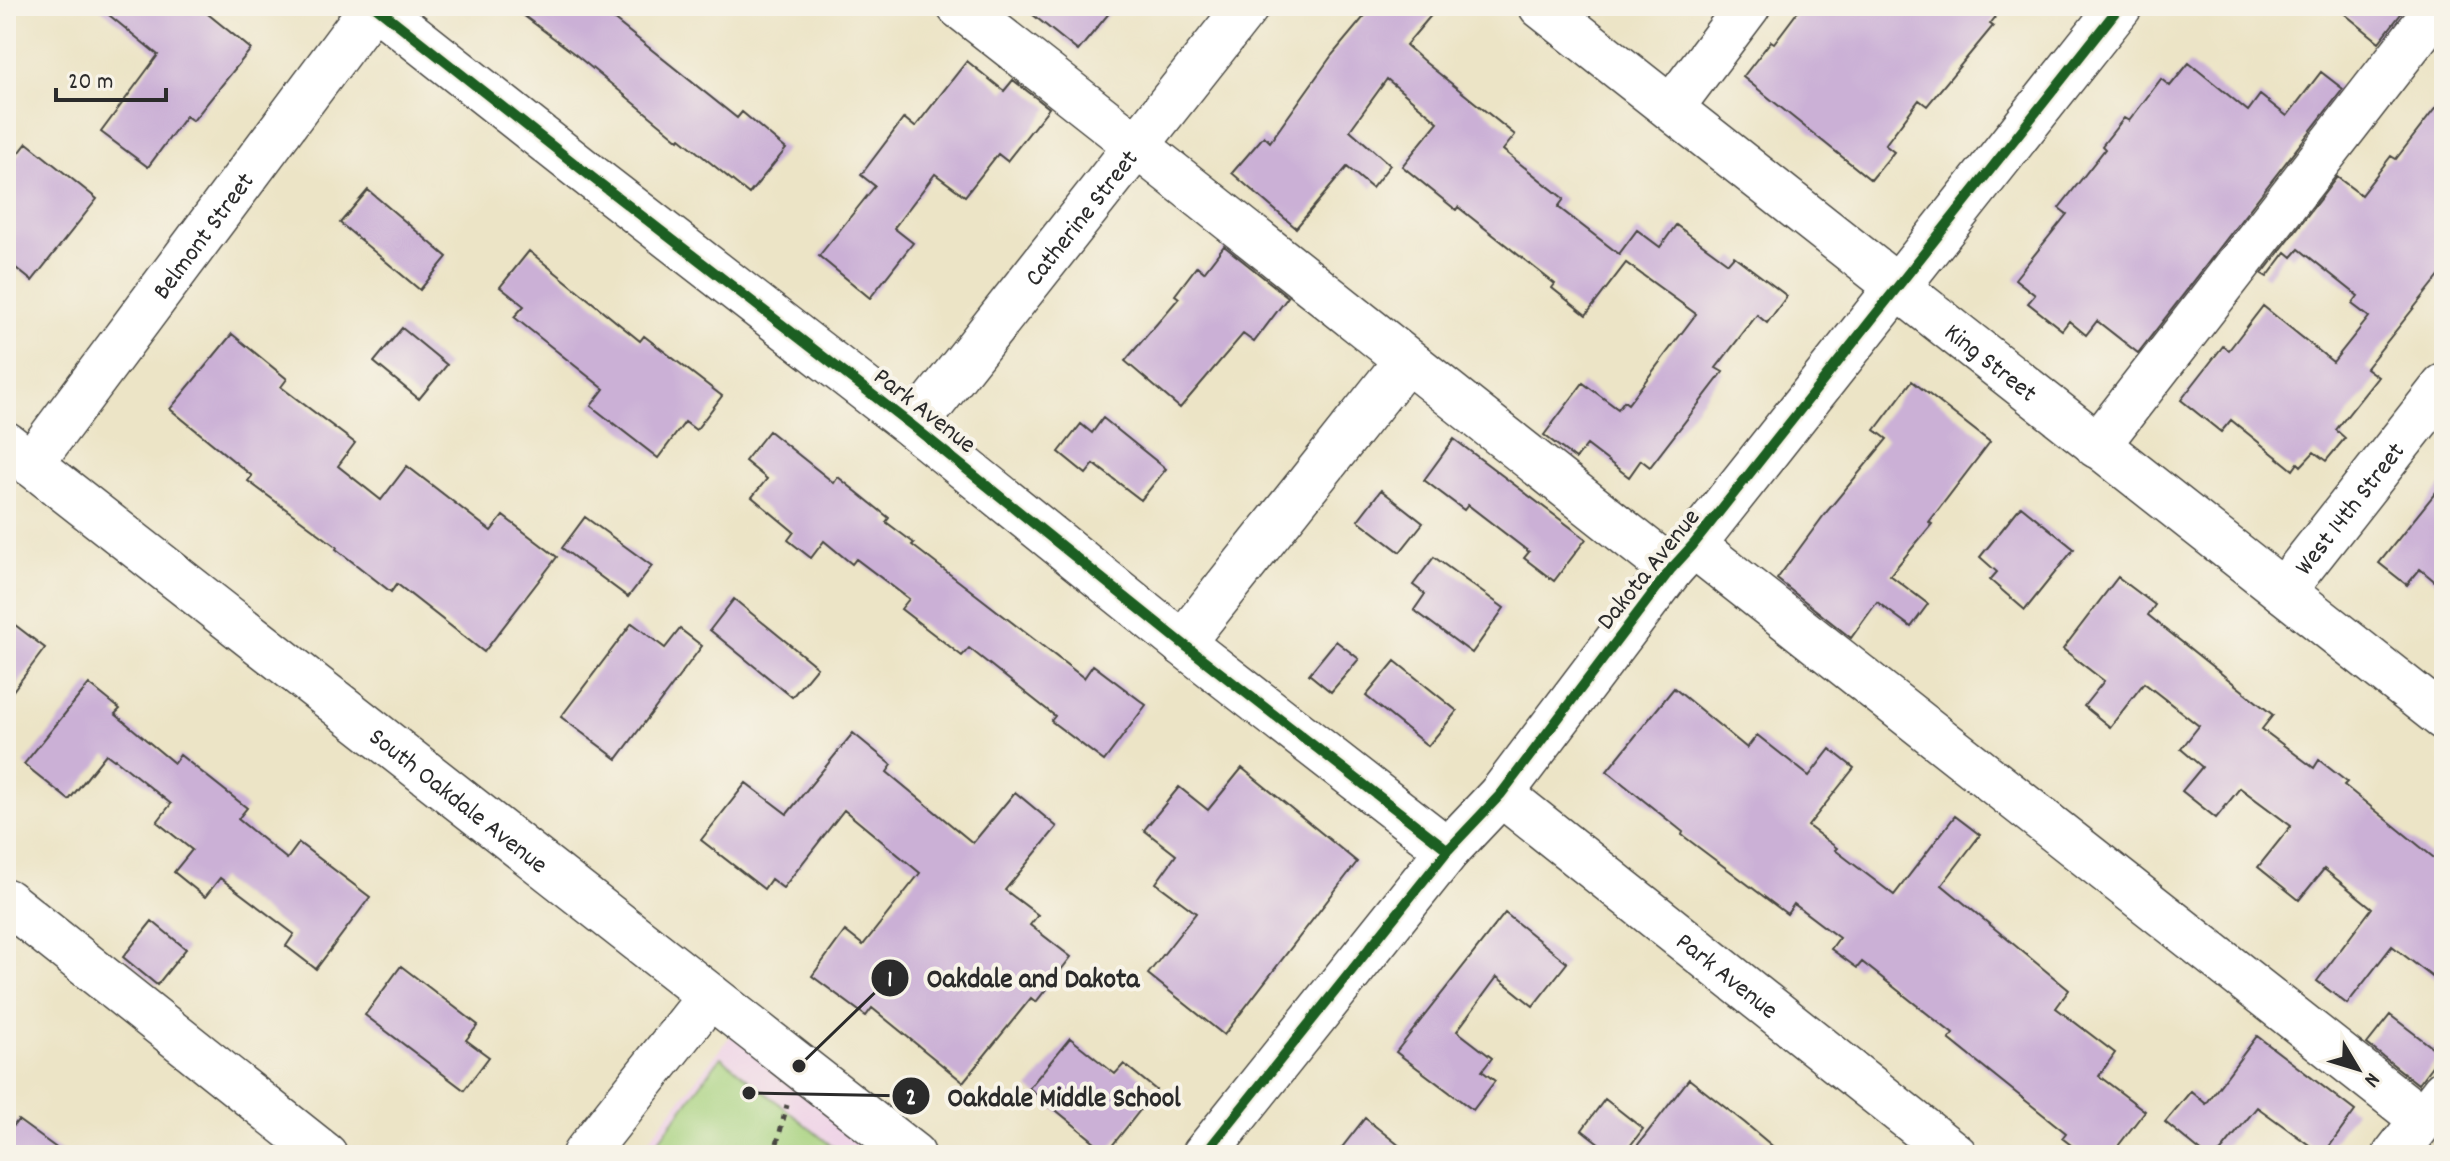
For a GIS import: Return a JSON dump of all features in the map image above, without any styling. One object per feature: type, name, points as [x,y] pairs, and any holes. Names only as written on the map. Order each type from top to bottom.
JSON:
[{"type":"street","name":"Park Avenue","points":[[374,6],[914,427],[1182,643],[1448,850]]},
{"type":"street","name":"Belmont Street","points":[[19,454],[374,6]]},
{"type":"street","points":[[959,6],[1138,145],[1406,361],[1682,557],[2433,1106],[2395,1155]]},
{"type":"street","name":"Catherine Street","points":[[914,427],[1247,6]]},
{"type":"street","name":"King Street","points":[[1541,6],[2444,718]]},
{"type":"street","points":[[1671,108],[1748,6]]},
{"type":"street","name":"Dakota Avenue","points":[[1204,1155],[1448,850],[1501,794],[1682,557],[2120,6]]},
{"type":"street","points":[[2097,446],[2439,6]]},
{"type":"street","points":[[1182,643],[1406,361]]},
{"type":"street","name":"West 14th Street","points":[[2283,591],[2444,386]]},
{"type":"street","name":"South Oakdale Avenue","points":[[19,454],[913,1155]]},
{"type":"street","name":"Park Avenue","points":[[1501,794],[1955,1155]]},
{"type":"street","points":[[6,901],[325,1155]]},
{"type":"street","points":[[584,1155],[710,996]]},
{"type":"shaded area","points":[[734,1031],[892,1155],[637,1155]]},
{"type":"green space","points":[[721,1057],[843,1155],[648,1155]]},
{"type":"building","points":[[98,6],[198,6],[251,49],[193,121],[186,116],[148,167],[101,132],[158,55]]},
{"type":"building","points":[[511,6],[597,6],[737,118],[742,112],[786,149],[749,194]]},
{"type":"building","points":[[1022,6],[1115,6],[1078,51]]},
{"type":"building","points":[[1373,6],[1439,6],[1406,45],[1515,135],[1503,150],[1564,199],[1558,207],[1619,254],[1637,230],[1660,247],[1676,225],[1728,263],[1734,256],[1787,296],[1767,323],[1757,315],[1716,368],[1723,372],[1650,467],[1641,460],[1629,477],[1587,445],[1576,459],[1544,435],[1583,383],[1618,409],[1624,401],[1628,404],[1696,314],[1626,263],[1586,315],[1552,288],[1555,284],[1402,166],[1438,122],[1387,79],[1350,130],[1390,165],[1372,188],[1347,167],[1296,228],[1232,173],[1264,136],[1270,142],[1332,55]]},
{"type":"building","points":[[1802,6],[2004,6],[1990,24],[1993,26],[1927,106],[1919,100],[1885,145],[1894,152],[1871,180],[1743,77]]},
{"type":"building","points":[[2335,6],[2407,6],[2379,42]]},
{"type":"building","points":[[967,61],[1004,91],[1013,80],[1049,108],[1007,161],[998,154],[965,196],[935,174],[894,228],[913,243],[870,298],[819,256],[875,186],[861,175],[904,118],[915,127]]},
{"type":"building","points":[[2189,63],[2248,111],[2260,95],[2287,116],[2321,72],[2343,89],[2138,353],[2097,321],[2086,335],[2069,321],[2062,330],[2028,303],[2035,295],[2015,279],[2067,214],[2059,208],[2105,149],[2102,146],[2124,118],[2129,121],[2161,79],[2170,86]]},
{"type":"building","points":[[2444,97],[2444,270],[2366,368],[2378,377],[2336,430],[2345,438],[2326,461],[2314,452],[2293,470],[2231,420],[2221,432],[2181,400],[2223,346],[2229,350],[2263,306],[2333,362],[2369,317],[2352,304],[2358,296],[2299,249],[2292,257],[2286,252],[2267,277],[2262,274],[2337,177],[2361,195],[2391,156],[2396,159]]},
{"type":"building","points":[[27,143],[97,199],[32,281],[6,260],[6,170]]},
{"type":"building","points":[[368,190],[447,257],[420,290],[340,223]]},
{"type":"building","points":[[1224,246],[1288,297],[1254,342],[1243,334],[1180,408],[1125,361],[1179,298],[1175,295],[1197,266],[1204,272]]},
{"type":"building","points":[[529,251],[640,341],[644,336],[722,396],[696,430],[685,422],[658,458],[591,406],[604,389],[514,317],[524,306],[500,287]]},
{"type":"building","points":[[402,328],[447,365],[419,399],[374,362]]},
{"type":"building","points":[[232,334],[287,379],[281,387],[355,443],[338,466],[381,500],[407,466],[491,531],[503,516],[557,557],[484,652],[397,584],[391,592],[337,547],[248,481],[252,476],[170,409]]},
{"type":"building","points":[[1912,381],[1990,442],[1929,522],[1932,524],[1890,575],[1928,604],[1911,627],[1877,602],[1851,638],[1777,579],[1824,515],[1887,439],[1875,430]]},
{"type":"building","points":[[1103,418],[1166,469],[1141,500],[1094,464],[1086,474],[1059,452],[1081,424],[1092,433]]},
{"type":"building","points":[[769,431],[834,483],[838,477],[889,518],[886,522],[914,543],[912,545],[1084,678],[1093,665],[1146,705],[1104,761],[1051,721],[1055,716],[969,648],[962,656],[901,609],[909,599],[856,559],[852,564],[824,541],[811,558],[788,540],[794,532],[752,497],[767,479],[745,461]]},
{"type":"building","points":[[1454,439],[1586,539],[1554,581],[1524,558],[1529,552],[1468,505],[1464,510],[1424,480]]},
{"type":"building","points":[[2444,482],[2444,589],[2420,569],[2407,585],[2379,563]]},
{"type":"building","points":[[1381,490],[1423,523],[1400,552],[1358,520]]},
{"type":"building","points":[[2021,506],[2074,549],[2025,610],[1990,580],[1997,572],[1980,557]]},
{"type":"building","points":[[585,517],[652,566],[628,597],[562,548]]},
{"type":"building","points":[[1434,557],[1504,608],[1472,653],[1414,610],[1425,594],[1413,585]]},
{"type":"building","points":[[2118,577],[2155,605],[2148,615],[2273,715],[2262,729],[2314,768],[2319,760],[2347,782],[2344,785],[2444,866],[2444,986],[2392,946],[2347,1004],[2317,981],[2372,908],[2324,869],[2299,900],[2258,867],[2291,826],[2240,788],[2216,818],[2182,791],[2202,767],[2181,749],[2199,726],[2144,683],[2110,727],[2084,706],[2104,681],[2063,649]]},
{"type":"building","points":[[734,599],[817,667],[792,697],[710,630]]},
{"type":"building","points":[[6,618],[45,648],[6,700]]},
{"type":"building","points":[[632,623],[665,648],[680,629],[702,646],[617,759],[561,717]]},
{"type":"building","points":[[1336,641],[1359,659],[1331,692],[1309,674]]},
{"type":"building","points":[[1395,661],[1457,711],[1428,746],[1366,696]]},
{"type":"building","points":[[89,684],[120,709],[115,714],[174,763],[180,755],[247,808],[238,819],[287,859],[299,843],[370,897],[316,969],[286,946],[294,934],[220,878],[205,897],[174,872],[192,850],[157,822],[171,804],[115,759],[106,754],[69,800],[24,764]]},
{"type":"building","points":[[1674,688],[1747,748],[1757,735],[1809,776],[1830,749],[1854,768],[1808,826],[1894,895],[1955,816],[1980,835],[1942,885],[2069,990],[2056,1008],[2115,1053],[2099,1076],[2145,1111],[2111,1155],[2084,1155],[2062,1138],[2066,1133],[1949,1039],[1953,1034],[1862,962],[1857,968],[1831,949],[1839,938],[1794,904],[1787,914],[1682,835],[1683,832],[1607,771]]},
{"type":"building","points":[[853,733],[892,765],[887,772],[973,843],[1015,792],[1057,827],[1005,890],[1038,915],[1030,925],[1071,957],[1036,1002],[1031,998],[963,1082],[872,1008],[866,1016],[812,976],[845,931],[863,945],[920,873],[844,810],[783,888],[771,879],[764,889],[701,840],[746,783],[787,814]]},
{"type":"building","points":[[1242,768],[1357,862],[1224,1035],[1148,974],[1196,913],[1156,883],[1176,855],[1144,830],[1179,787],[1208,810]]},
{"type":"building","points":[[1505,913],[1567,963],[1533,1006],[1497,977],[1457,1031],[1492,1058],[1482,1071],[1495,1081],[1473,1110],[1396,1052]]},
{"type":"building","points":[[152,921],[186,949],[157,985],[123,957]]},
{"type":"building","points":[[401,966],[478,1025],[466,1040],[489,1057],[464,1090],[365,1015]]},
{"type":"building","points":[[2390,1015],[2441,1054],[2418,1084],[2367,1044]]},
{"type":"building","points":[[2257,1036],[2355,1111],[2323,1155],[2257,1107],[2218,1155],[2205,1155],[2165,1122],[2191,1091],[2206,1104]]},
{"type":"building","points":[[1070,1038],[1115,1074],[1124,1064],[1156,1090],[1107,1152],[1029,1088]]},
{"type":"building","points":[[1689,1079],[1745,1123],[1783,1155],[1630,1155]]},
{"type":"building","points":[[1605,1099],[1643,1129],[1623,1155],[1614,1155],[1582,1130]]},
{"type":"building","points":[[1365,1118],[1411,1155],[1336,1155]]},
{"type":"building","points":[[18,1120],[66,1155],[6,1155],[6,1136]]},
{"type":"cycle path","points":[[375,6],[1448,850]]},
{"type":"cycle path","points":[[1204,1155],[1448,850],[1501,794],[1671,569],[2120,6]]},
{"type":"place","name":"Oakdale and Dakota","points":[[799,1066]]},
{"type":"place","name":"Oakdale Middle School","points":[[749,1093]]}]
